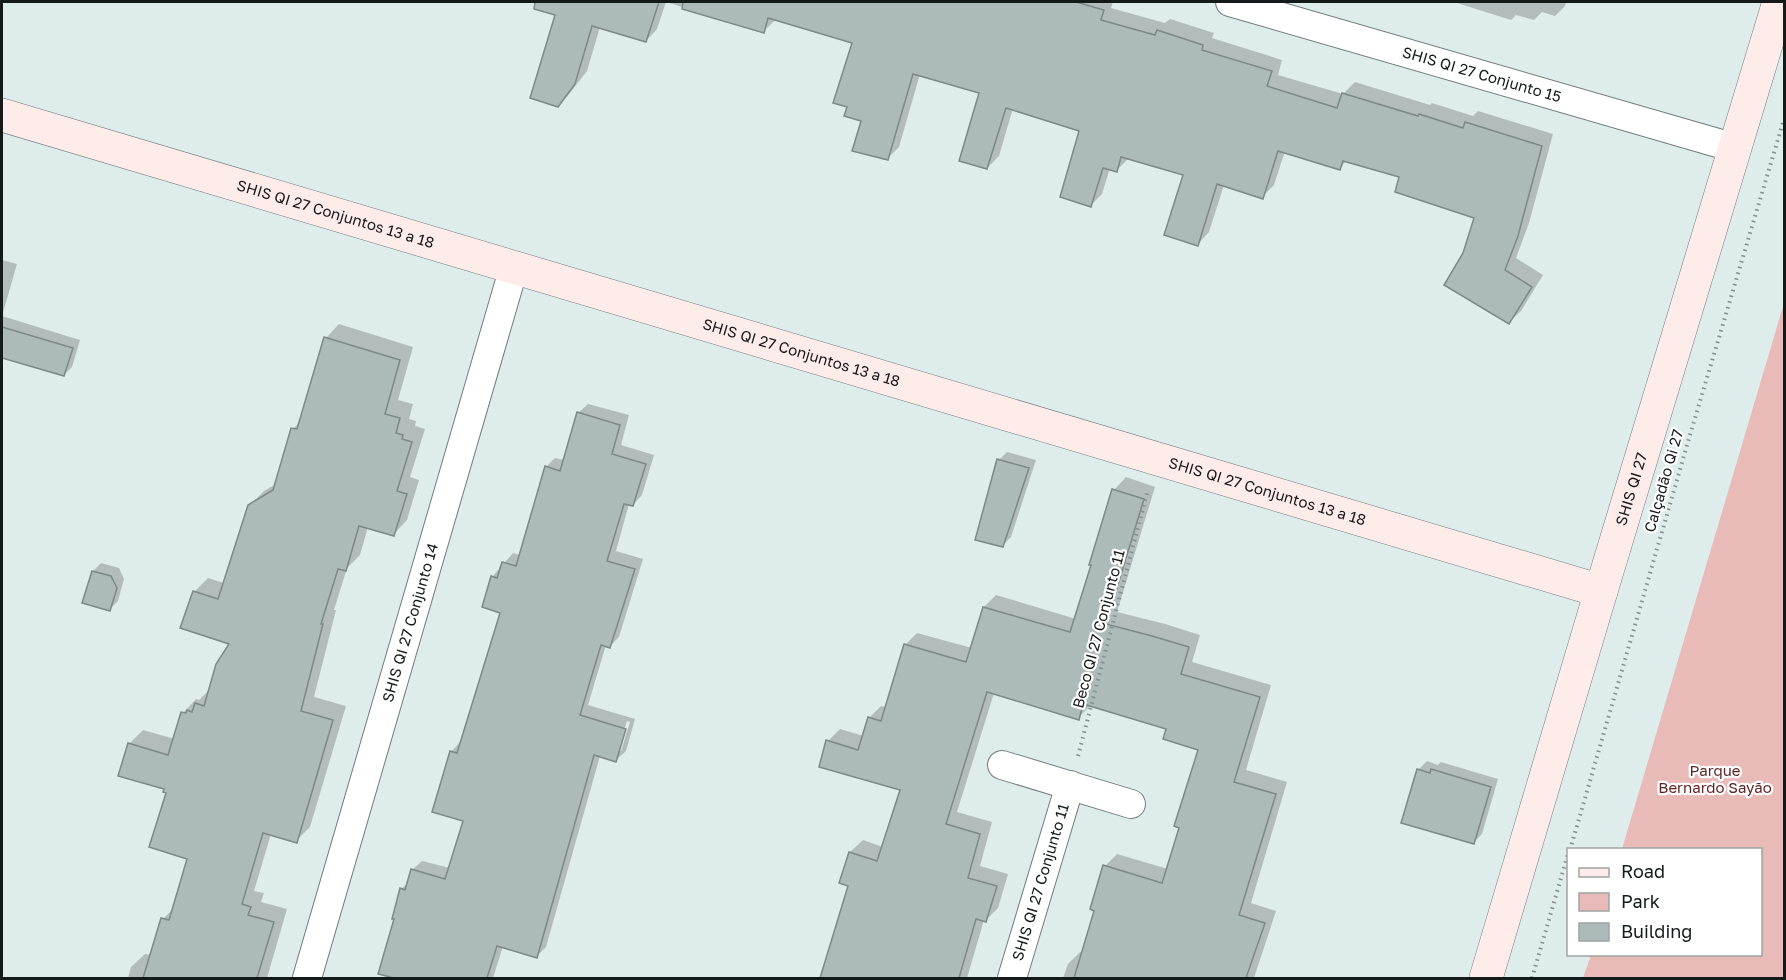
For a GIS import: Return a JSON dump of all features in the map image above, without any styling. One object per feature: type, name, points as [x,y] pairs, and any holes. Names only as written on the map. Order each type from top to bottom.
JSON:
[{"type":"street","name":"SHIS QI 27 Conjunto 15","points":[[1230,2],[1735,148]]},
{"type":"street","name":"SHIS QI 27","points":[[1486,978],[1779,2]]},
{"type":"street","name":"SHIS QI 27 Conjuntos 13 a 18","points":[[2,115],[1601,591]]},
{"type":"street","name":"SHIS QI 27 Conjunto 14","points":[[307,978],[514,267]]},
{"type":"street","points":[[1002,765],[1131,804]]},
{"type":"street","name":"SHIS QI 27 Conjunto 11","points":[[1012,978],[1070,785]]},
{"type":"path","name":"Calçadão Qi 27","points":[[1570,848],[1693,424],[1785,119]]},
{"type":"path","name":"Beco QI 27 Conjunto 11","points":[[1070,785],[1148,491]]},
{"type":"path","name":"Calçadão Qi 27","points":[[1532,978],[1567,859]]},
{"type":"green space","name":"Parque Bernardo Sayão","points":[[1784,303],[1784,978],[1583,978],[1591,956],[1762,956],[1762,848],[1622,848]]},
{"type":"building","points":[[535,2],[659,2],[646,42],[592,26],[575,84],[558,107],[530,98],[555,15],[534,9]]},
{"type":"building","points":[[683,2],[1076,2],[1104,10],[1101,20],[1155,35],[1157,30],[1203,45],[1202,50],[1272,71],[1267,86],[1337,108],[1342,93],[1463,128],[1465,122],[1542,146],[1518,236],[1505,270],[1532,287],[1509,324],[1444,285],[1463,253],[1474,218],[1395,192],[1399,177],[1343,161],[1340,170],[1278,151],[1263,199],[1217,184],[1198,246],[1164,235],[1183,175],[1121,157],[1117,172],[1103,168],[1091,207],[1060,197],[1079,131],[1006,108],[987,169],[959,161],[979,93],[913,74],[888,160],[852,151],[861,121],[844,116],[847,107],[833,103],[852,43],[768,18],[764,33],[682,9]]},
{"type":"building","points":[[2,327],[73,348],[64,376],[2,358]]},
{"type":"building","points":[[324,337],[400,360],[385,414],[400,418],[396,433],[403,435],[402,439],[412,442],[397,491],[407,494],[394,536],[359,526],[346,571],[338,569],[321,624],[323,624],[301,711],[333,720],[297,843],[263,833],[242,904],[251,907],[248,915],[274,922],[257,978],[143,978],[161,918],[169,920],[187,859],[149,847],[166,793],[163,792],[164,789],[118,776],[128,743],[168,755],[181,712],[186,713],[187,710],[192,712],[195,703],[204,706],[216,664],[229,644],[180,628],[193,591],[218,599],[248,505],[273,490],[291,428],[297,429]]},
{"type":"building","points":[[577,412],[620,425],[612,454],[646,464],[633,506],[624,504],[607,561],[635,569],[610,648],[601,645],[580,715],[626,729],[616,762],[594,755],[537,958],[497,946],[487,978],[394,978],[378,974],[394,919],[392,919],[400,888],[405,890],[411,869],[445,879],[463,821],[432,812],[450,751],[457,753],[500,613],[482,607],[491,576],[497,578],[502,562],[516,566],[545,466],[560,471]]},
{"type":"building","points":[[997,459],[1029,468],[1003,547],[975,540]]},
{"type":"building","points":[[1112,489],[1144,499],[1106,624],[1189,647],[1181,674],[1260,697],[1234,782],[1276,794],[1239,915],[1265,923],[1246,978],[1074,978],[1094,911],[1090,909],[1103,865],[1162,883],[1179,828],[1174,826],[1198,750],[1163,739],[1166,729],[1083,704],[1079,720],[987,692],[946,824],[980,834],[968,878],[997,886],[986,922],[976,919],[959,978],[820,978],[848,886],[839,883],[849,852],[877,861],[900,790],[819,767],[826,740],[858,750],[868,717],[881,721],[904,644],[966,662],[983,607],[1070,632]]},
{"type":"building","points":[[92,571],[111,576],[117,588],[110,611],[82,603]]},
{"type":"building","points":[[1417,769],[1430,773],[1431,769],[1491,787],[1474,844],[1401,823]]}]
